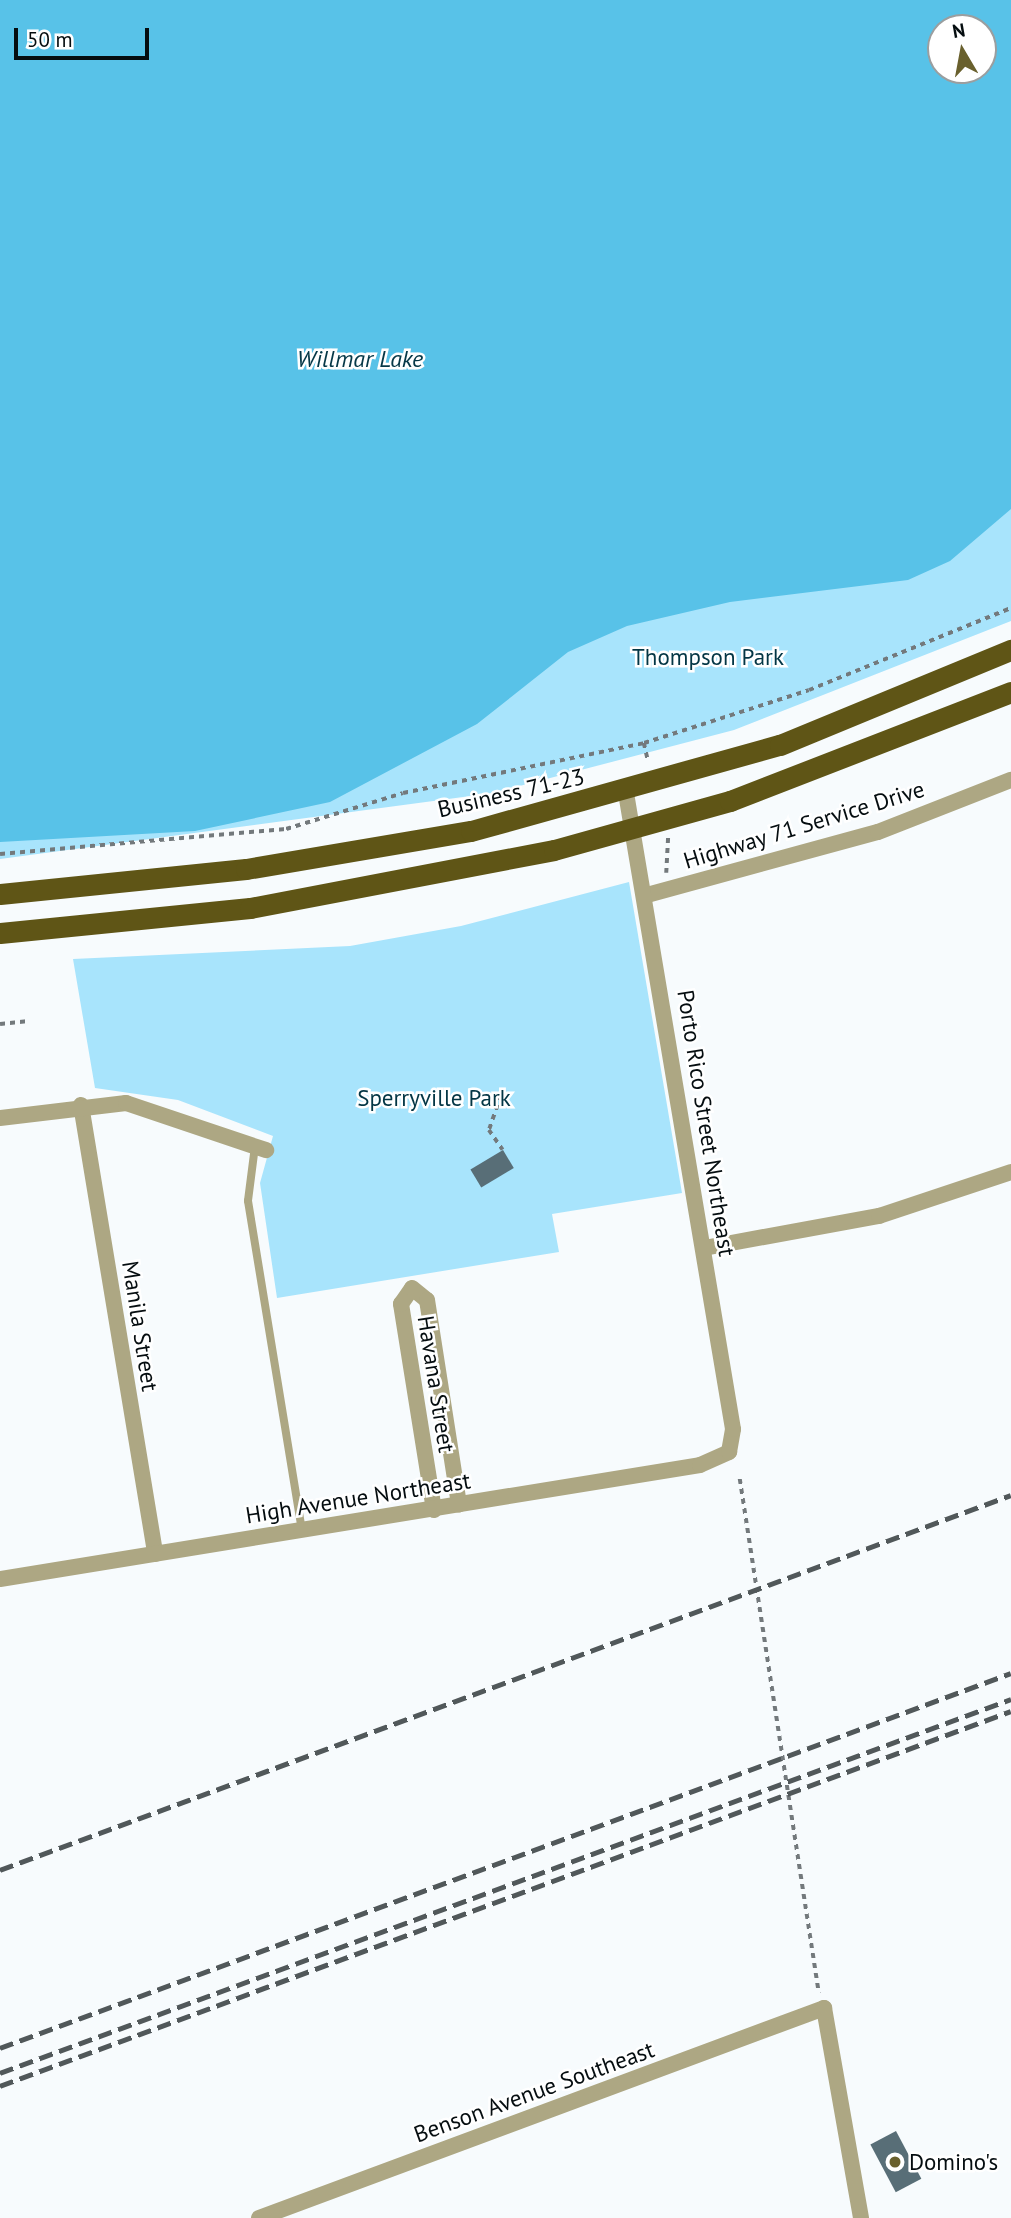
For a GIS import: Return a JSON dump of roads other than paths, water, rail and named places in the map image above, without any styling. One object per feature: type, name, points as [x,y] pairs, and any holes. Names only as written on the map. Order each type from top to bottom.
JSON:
[{"type":"highway","name":"Business 71-23","points":[[0,894],[365,852],[626,793],[848,720],[1011,650]]},
{"type":"highway","points":[[0,933],[250,908],[471,869],[635,830],[828,767],[1011,692]]},
{"type":"street","name":"Highway 71 Service Drive","points":[[647,895],[878,832],[1011,780]]},
{"type":"street","name":"Porto Rico Street Northeast","points":[[626,793],[647,895],[733,1429],[733,1444],[723,1459]]},
{"type":"street","points":[[0,1118],[81,1105],[147,1107],[260,1148]]},
{"type":"street","name":"Manila Street","points":[[81,1105],[155,1554]]},
{"type":"street","points":[[704,1248],[880,1216],[1011,1172]]},
{"type":"street","name":"Havana Street","points":[[434,1510],[401,1304],[412,1288],[427,1300],[459,1505]]},
{"type":"street","name":"High Avenue Northeast","points":[[0,1579],[434,1510],[723,1459]]},
{"type":"street","name":"Benson Avenue Southeast","points":[[259,2218],[824,2008],[861,2218]]},
{"type":"lane","points":[[260,1148],[248,1201],[302,1531]]},
{"type":"water","name":"Willmar Lake","points":[[0,0],[1011,0],[1011,509],[950,561],[908,580],[730,602],[627,626],[568,652],[477,724],[330,802],[195,831],[0,842]]},
{"type":"railway","points":[[0,1870],[1011,1495]]},
{"type":"railway","points":[[0,2048],[1011,1673]]},
{"type":"railway","points":[[0,2073],[1011,1699]]},
{"type":"railway","points":[[0,2086],[1011,1711]]},
{"type":"place","name":"Domino's","points":[[895,2162]]},
{"type":"park label","name":"Thompson Park","points":[[708,657]]},
{"type":"park label","name":"Sperryville Park","points":[[434,1098]]}]
